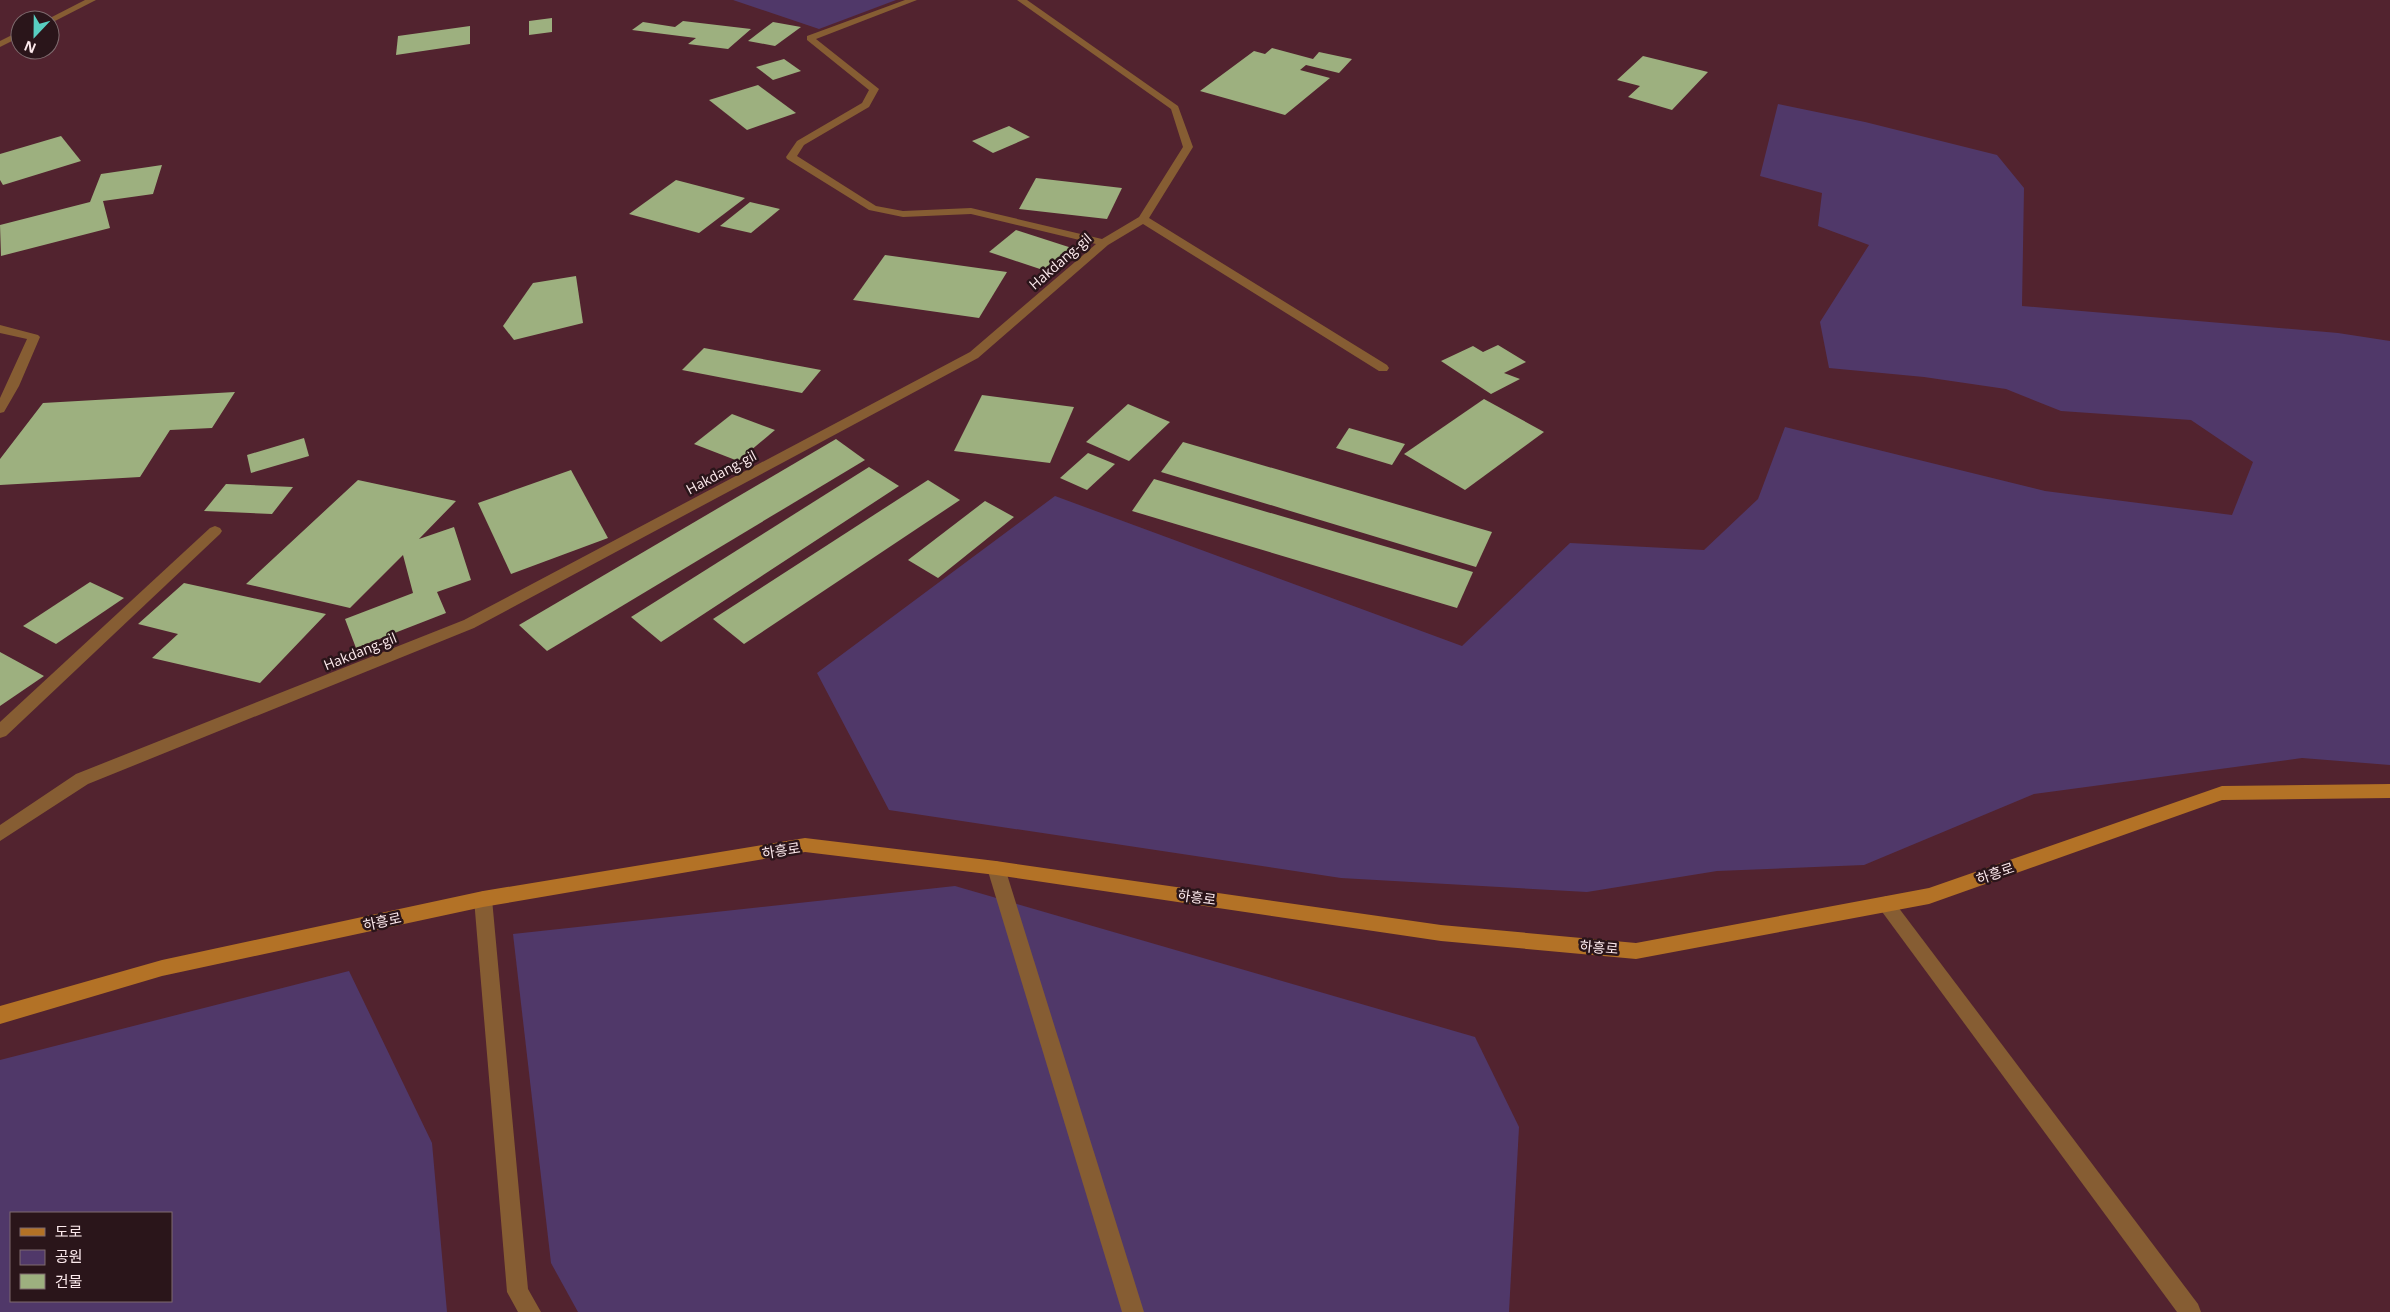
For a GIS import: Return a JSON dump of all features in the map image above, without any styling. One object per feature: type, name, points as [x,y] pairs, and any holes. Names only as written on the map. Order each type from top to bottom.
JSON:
[{"type":"street","points":[[60,15],[92,0]]},
{"type":"street","points":[[913,0],[810,38],[874,89],[866,105],[800,143],[791,157],[873,208],[903,214],[971,211],[1104,243]]},
{"type":"street","name":"Hakdang-gil","points":[[0,834],[82,778],[469,624],[974,355],[1104,243],[1143,218],[1188,147],[1175,108],[1021,0]]},
{"type":"street","points":[[1143,218],[1383,368]]},
{"type":"street","points":[[0,329],[34,337],[13,386],[0,408]]},
{"type":"street","points":[[0,732],[215,530]]},
{"type":"street","name":"하흥로","points":[[0,1015],[162,968],[483,899],[805,845],[996,868],[1441,933],[1636,951],[1929,896],[2222,793],[2390,791]]},
{"type":"street","points":[[996,868],[1133,1312]]},
{"type":"street","points":[[483,899],[518,1292],[530,1312]]},
{"type":"street","points":[[1886,904],[2190,1312]]},
{"type":"green space","points":[[733,0],[896,0],[819,29]]},
{"type":"green space","points":[[1778,104],[1865,122],[1997,155],[2024,188],[2022,306],[2338,333],[2390,341],[2390,765],[2302,758],[2034,794],[1864,865],[1717,871],[1587,892],[1341,878],[889,810],[817,673],[1055,496],[1462,646],[1570,543],[1704,550],[1758,499],[1785,427],[2045,491],[2232,515],[2253,462],[2191,420],[2061,411],[2006,389],[1924,377],[1829,368],[1820,322],[1869,245],[1818,226],[1822,193],[1760,176]]},
{"type":"green space","points":[[955,886],[1475,1037],[1519,1127],[1509,1312],[578,1312],[551,1263],[513,934]]},
{"type":"green space","points":[[349,971],[432,1143],[447,1312],[0,1312],[0,1060]]},
{"type":"building","points":[[552,18],[552,32],[529,35],[529,21]]},
{"type":"building","points":[[683,21],[751,29],[728,49],[688,44],[696,38],[632,30],[643,22],[675,27]]},
{"type":"building","points":[[773,22],[801,27],[775,46],[748,41]]},
{"type":"building","points":[[470,26],[470,44],[396,55],[398,36]]},
{"type":"building","points":[[1272,48],[1313,59],[1319,52],[1352,59],[1339,73],[1306,65],[1300,70],[1330,78],[1285,115],[1200,91],[1254,51],[1265,54]]},
{"type":"building","points":[[1643,56],[1708,72],[1672,110],[1628,97],[1640,86],[1617,80]]},
{"type":"building","points":[[784,59],[801,71],[773,80],[756,67]]},
{"type":"building","points":[[758,85],[796,113],[747,130],[709,100]]},
{"type":"building","points":[[1009,126],[1030,137],[993,153],[972,141]]},
{"type":"building","points":[[61,136],[81,161],[3,185],[0,180],[0,154]]},
{"type":"building","points":[[162,165],[153,194],[103,201],[110,228],[1,256],[0,225],[90,202],[101,174]]},
{"type":"building","points":[[1036,178],[1122,188],[1107,219],[1019,209]]},
{"type":"building","points":[[676,180],[745,198],[699,233],[629,214]]},
{"type":"building","points":[[750,202],[780,209],[751,233],[720,226]]},
{"type":"building","points":[[1016,230],[1078,250],[1052,273],[989,252]]},
{"type":"building","points":[[885,255],[1007,272],[979,318],[853,300]]},
{"type":"building","points":[[576,276],[583,323],[514,340],[503,326],[533,283]]},
{"type":"building","points":[[1498,345],[1526,362],[1504,373],[1520,379],[1491,394],[1441,361],[1473,346],[1483,352]]},
{"type":"building","points":[[704,348],[821,370],[802,393],[682,370]]},
{"type":"building","points":[[235,392],[212,428],[170,430],[140,477],[0,485],[0,459],[43,403]]},
{"type":"building","points":[[982,395],[1074,407],[1050,463],[954,451]]},
{"type":"building","points":[[1484,399],[1544,432],[1465,490],[1404,454]]},
{"type":"building","points":[[1128,404],[1170,422],[1129,461],[1086,442]]},
{"type":"building","points":[[732,414],[775,430],[738,461],[694,444]]},
{"type":"building","points":[[1349,428],[1405,444],[1392,465],[1336,448]]},
{"type":"building","points":[[304,438],[309,456],[251,473],[247,455]]},
{"type":"building","points":[[836,439],[865,460],[547,651],[519,625]]},
{"type":"building","points":[[1183,442],[1492,532],[1476,567],[1161,472]]},
{"type":"building","points":[[1088,453],[1115,464],[1087,490],[1060,478]]},
{"type":"building","points":[[869,467],[899,486],[661,642],[631,617]]},
{"type":"building","points":[[571,470],[608,538],[511,574],[478,503]]},
{"type":"building","points":[[1154,479],[1473,572],[1457,608],[1132,511]]},
{"type":"building","points":[[358,480],[456,501],[419,539],[454,527],[471,580],[437,592],[446,613],[356,648],[345,619],[413,593],[403,555],[350,608],[246,584]]},
{"type":"building","points":[[928,480],[960,500],[744,644],[713,619]]},
{"type":"building","points":[[226,484],[293,487],[272,514],[204,511]]},
{"type":"building","points":[[985,501],[1014,517],[938,578],[908,560]]},
{"type":"building","points":[[90,582],[124,598],[56,644],[23,626]]},
{"type":"building","points":[[184,583],[326,614],[260,683],[152,658],[178,634],[138,624]]},
{"type":"building","points":[[0,652],[44,676],[0,706]]}]
